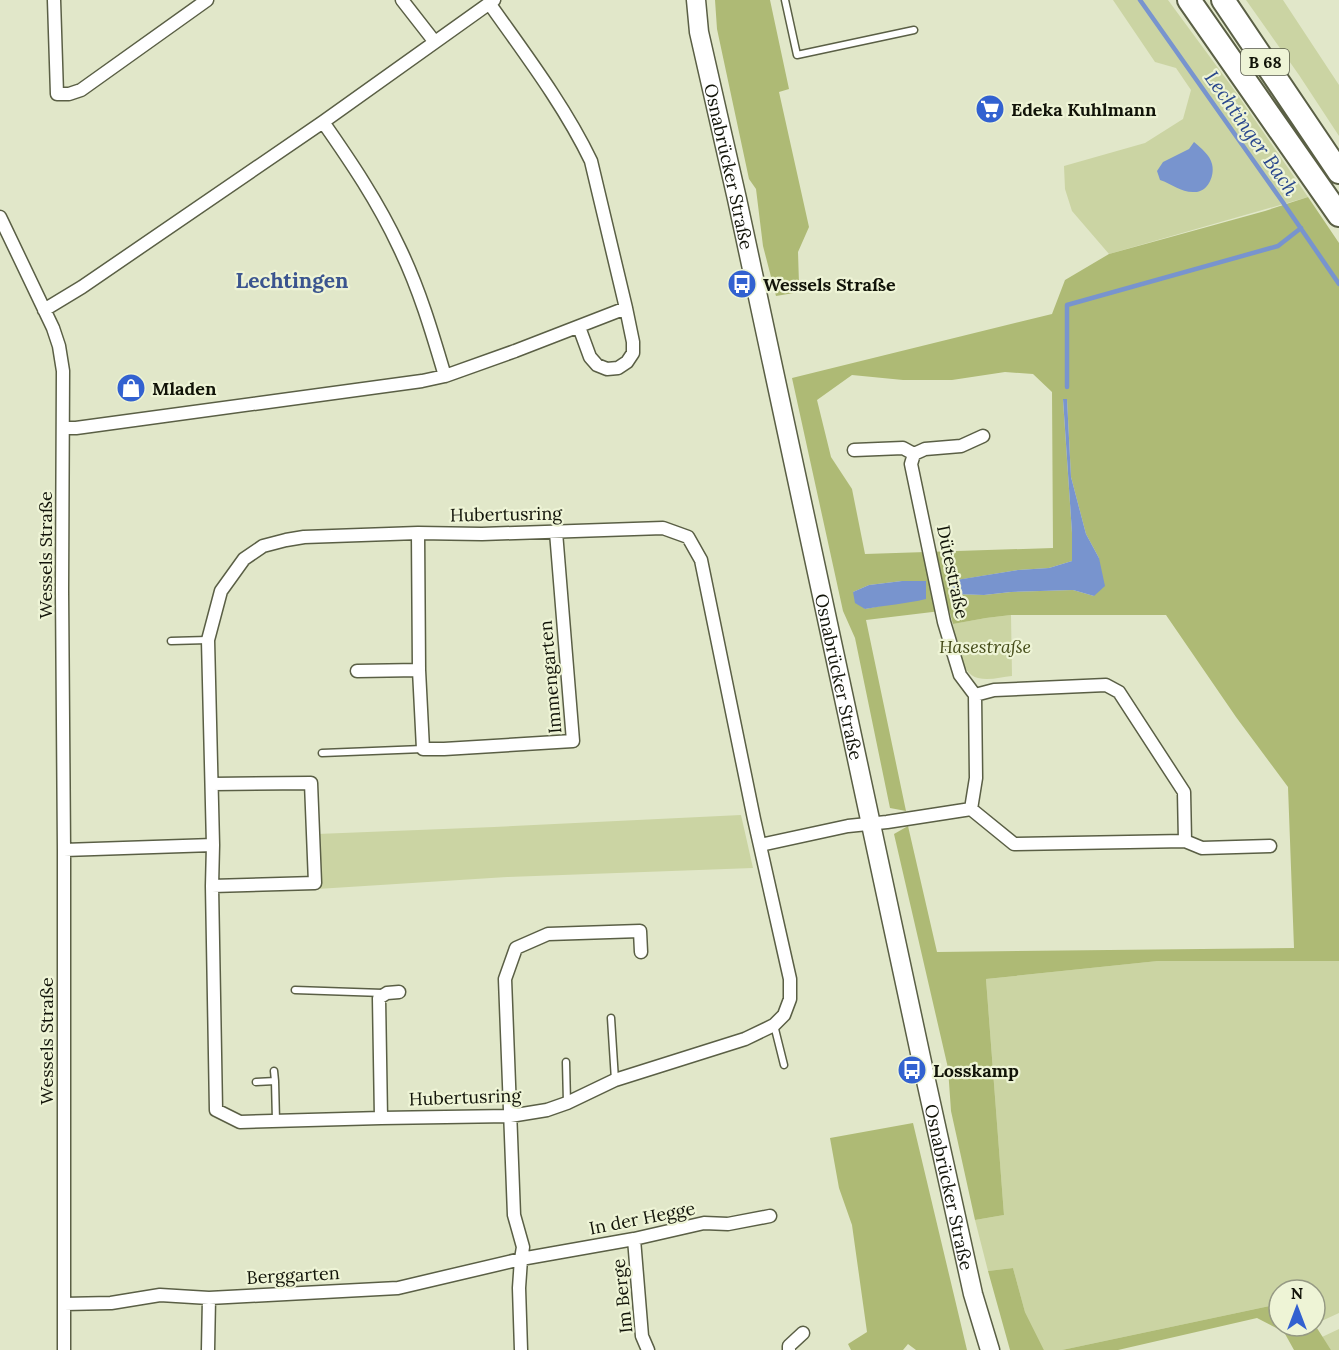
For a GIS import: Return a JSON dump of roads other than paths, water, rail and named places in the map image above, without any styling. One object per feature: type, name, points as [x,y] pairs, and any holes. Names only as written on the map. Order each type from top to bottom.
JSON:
[{"type":"highway","name":"B 68","points":[[1190,0],[1339,215]]},
{"type":"highway","name":"B 68","points":[[1223,0],[1339,172]]},
{"type":"street","points":[[54,0],[57,94],[69,94],[81,90],[207,0]]},
{"type":"street","points":[[402,0],[434,41]]},
{"type":"street","name":"Osnabrücker Straße","points":[[696,0],[699,32],[737,199],[923,1067],[973,1294],[990,1350]]},
{"type":"street","points":[[44,310],[82,287],[323,122],[492,2],[567,117],[591,161],[627,308],[633,353],[627,362],[618,368],[607,369],[597,365],[590,357],[579,327]]},
{"type":"street","points":[[323,122],[363,181],[400,249],[421,301],[445,376]]},
{"type":"street","name":"Wessels Straße","points":[[0,218],[53,328],[63,371],[64,1350]]},
{"type":"street","points":[[63,428],[422,381],[445,376],[627,308]]},
{"type":"street","points":[[854,450],[903,448],[914,454],[924,449],[961,446],[983,436]]},
{"type":"street","name":"Dütestraße","points":[[914,454],[911,464],[944,622],[960,675],[975,695]]},
{"type":"street","name":"Hubertusring","points":[[663,528],[688,537],[701,560],[790,979],[790,999],[784,1015],[774,1025],[745,1039],[615,1080],[547,1110],[510,1116],[240,1122],[216,1110],[208,640],[221,591],[244,559],[263,546],[286,540],[304,537],[418,533],[556,532],[663,528]]},
{"type":"street","name":"Immengarten","points":[[423,749],[573,741],[556,532]]},
{"type":"street","points":[[418,533],[419,670],[423,749]]},
{"type":"street","points":[[357,671],[419,670]]},
{"type":"street","points":[[971,808],[976,778],[975,695],[993,690],[1106,685],[1119,692],[1184,792],[1185,841]]},
{"type":"street","points":[[212,784],[311,783],[315,883],[213,886]]},
{"type":"street","points":[[760,845],[848,826],[971,808],[1014,844],[1185,841],[1202,848],[1270,846]]},
{"type":"street","points":[[64,850],[213,846]]},
{"type":"street","points":[[521,1350],[519,1288],[523,1247],[514,1215],[505,979],[516,948],[548,934],[640,931],[641,952]]},
{"type":"street","points":[[381,1118],[379,998],[393,993]]},
{"type":"street","name":"In der Hegge","points":[[521,1259],[634,1239],[704,1223],[728,1224],[770,1216]]},
{"type":"street","name":"Im Berge","points":[[634,1239],[642,1336],[648,1350]]},
{"type":"street","name":"Berggarten","points":[[64,1304],[111,1303],[160,1295],[209,1298],[398,1288],[521,1259]]},
{"type":"street","points":[[208,1350],[209,1298]]},
{"type":"street","points":[[789,1350],[789,1346],[803,1333]]},
{"type":"lane","points":[[785,0],[797,55],[914,30]]},
{"type":"lane","points":[[171,641],[208,640]]},
{"type":"lane","name":"Immengarten","points":[[322,753],[423,749]]},
{"type":"lane","points":[[295,990],[393,993]]},
{"type":"lane","points":[[611,1018],[615,1080]]},
{"type":"lane","points":[[774,1025],[784,1065]]},
{"type":"lane","points":[[566,1062],[567,1103]]},
{"type":"lane","points":[[274,1071],[276,1121]]},
{"type":"lane","points":[[256,1082],[275,1081]]},
{"type":"water","points":[[1194,142],[1207,155],[1212,164],[1211,178],[1207,186],[1200,191],[1190,192],[1160,180],[1157,171],[1163,162],[1189,149]]},
{"type":"water","points":[[1063,399],[1067,399],[1071,477],[1086,534],[1099,558],[1105,586],[1094,596],[1073,590],[984,595],[952,594],[950,581],[1018,570],[1049,568],[1072,561]]},
{"type":"water","points":[[926,581],[926,599],[865,609],[855,603],[853,592],[869,585]]},
{"type":"waterway","name":"Lechtinger Bach","points":[[1140,0],[1339,284]]},
{"type":"waterway","points":[[1067,387],[1067,305],[1278,246],[1301,228]]},
{"type":"place","name":"Edeka Kuhlmann","points":[[990,109]]},
{"type":"place","name":"Wessels Straße","points":[[742,284]]},
{"type":"place","name":"Mladen","points":[[131,388]]},
{"type":"place","name":"Losskamp","points":[[912,1070]]},
{"type":"district","name":"Lechtingen","points":[[292,280]]},
{"type":"park label","name":"Hasestraße","points":[[985,646]]}]
